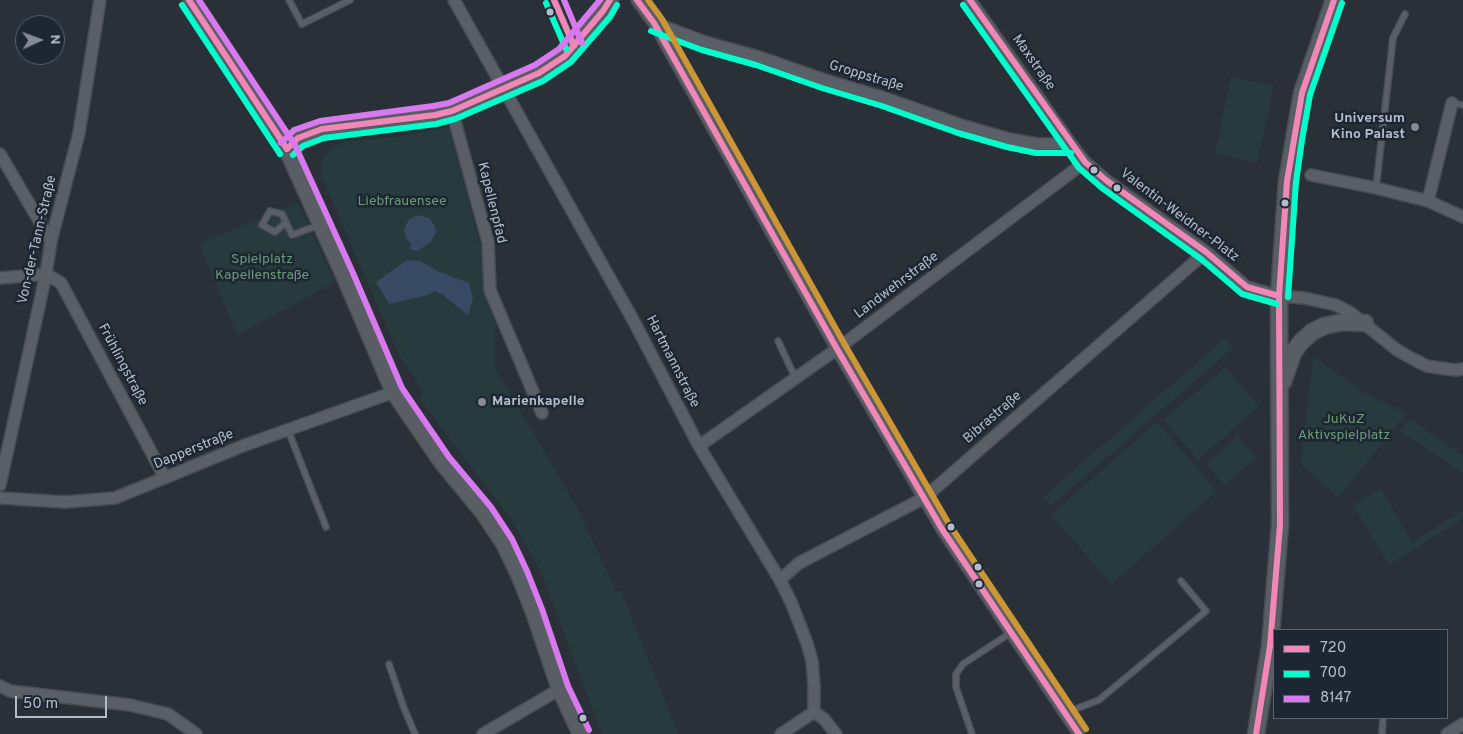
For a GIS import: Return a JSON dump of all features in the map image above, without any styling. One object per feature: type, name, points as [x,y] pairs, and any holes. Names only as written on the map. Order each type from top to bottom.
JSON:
[{"type":"street","name":"Von-der-Tann-Straße","points":[[0,486],[46,274],[51,241],[79,133],[100,0]]},
{"type":"street","points":[[189,0],[287,149],[394,392],[442,462],[484,513],[504,543],[519,574],[560,688],[580,734]]},
{"type":"street","name":"Hartmannstraße","points":[[454,0],[632,318],[699,446],[780,580],[800,624],[812,661],[814,712]]},
{"type":"street","points":[[287,149],[298,138],[322,129],[435,115],[452,111],[552,66],[574,46],[610,0]]},
{"type":"street","points":[[637,0],[654,23],[837,349],[924,498],[978,585],[1012,632],[1079,734]]},
{"type":"street","name":"Maxstraße","points":[[970,0],[1071,144]]},
{"type":"street","points":[[1256,734],[1270,646],[1280,525],[1279,296],[1287,180],[1302,93],[1334,0]]},
{"type":"street","name":"Groppstraße","points":[[654,23],[705,42],[759,57],[993,134],[1037,144],[1071,144]]},
{"type":"street","points":[[1428,200],[1458,104]]},
{"type":"street","name":"Kapellenpfad","points":[[452,111],[488,242],[490,290],[542,412]]},
{"type":"street","name":"Valentin-Weidner-Platz","points":[[1071,144],[1085,162],[1107,181],[1206,252],[1247,286],[1257,291],[1279,296],[1304,298],[1336,306],[1351,313],[1365,323],[1397,350],[1427,366],[1456,370],[1463,369]]},
{"type":"street","points":[[0,154],[51,241]]},
{"type":"street","name":"Landwehrstraße","points":[[699,446],[837,349],[1085,162]]},
{"type":"street","points":[[1311,176],[1428,200],[1463,217]]},
{"type":"street","name":"Bibrastraße","points":[[780,580],[799,563],[924,498],[1206,252]]},
{"type":"street","points":[[0,278],[46,274]]},
{"type":"street","name":"Frühlingstraße","points":[[46,274],[62,282],[165,478]]},
{"type":"street","points":[[1279,393],[1293,353],[1312,332],[1324,326],[1343,322],[1365,323]]},
{"type":"street","name":"Dapperstraße","points":[[0,498],[65,502],[115,498],[245,445],[394,392]]},
{"type":"street","points":[[1,687],[10,691],[130,705],[168,714],[196,734]]},
{"type":"street","points":[[483,734],[560,688]]},
{"type":"street","points":[[781,734],[814,712],[824,719],[836,734]]},
{"type":"street","points":[[1447,734],[1463,724]]},
{"type":"lane","points":[[289,0],[302,24],[350,0]]},
{"type":"lane","points":[[554,0],[574,46]]},
{"type":"lane","points":[[1376,188],[1393,38],[1405,14]]},
{"type":"lane","points":[[286,222],[292,235],[321,224]]},
{"type":"lane","points":[[778,342],[796,379]]},
{"type":"lane","points":[[288,430],[326,527]]},
{"type":"lane","points":[[1065,713],[1098,700],[1206,611],[1181,580]]},
{"type":"lane","points":[[972,734],[956,687],[956,674],[963,664],[1012,632]]},
{"type":"lane","points":[[389,664],[415,734]]},
{"type":"lane","points":[[1382,719],[1382,734]]},
{"type":"green space","points":[[1231,77],[1274,86],[1257,163],[1215,153]]},
{"type":"green space","name":"Liebfrauensee","points":[[449,127],[495,302],[495,368],[578,509],[616,591],[621,591],[678,734],[602,734],[542,574],[512,520],[421,401],[423,391],[400,357],[322,178],[322,160],[331,149],[344,142],[395,137]]},
{"type":"green space","name":"Spielplatz Kapellenstraße","points":[[298,203],[335,282],[237,335],[199,243]]},
{"type":"green space","points":[[1225,338],[1233,348],[1051,506],[1043,497]]},
{"type":"green space","name":"JuKuZ Aktivspielplatz","points":[[1313,356],[1363,392],[1407,413],[1338,498],[1301,464]]},
{"type":"green space","points":[[1225,367],[1259,406],[1198,460],[1164,420]]},
{"type":"green space","points":[[1410,419],[1463,455],[1463,473],[1400,431]]},
{"type":"green space","points":[[1157,422],[1217,491],[1112,584],[1051,515]]},
{"type":"green space","points":[[1238,436],[1256,458],[1224,485],[1206,464]]},
{"type":"green space","points":[[1381,489],[1412,542],[1463,510],[1463,519],[1389,565],[1353,505]]},
{"type":"water","points":[[418,215],[429,218],[435,226],[436,232],[431,242],[417,251],[410,249],[411,243],[406,239],[404,229],[409,219]]},
{"type":"water","points":[[407,260],[420,261],[437,271],[469,283],[473,298],[468,315],[435,291],[428,295],[389,304],[376,282]]},
{"type":"transit line","name":"720","points":[[189,0],[287,149]]},
{"type":"transit line","name":"8147","points":[[199,0],[295,145],[402,388],[449,457],[491,507],[512,539],[542,609],[568,686],[589,730]]},
{"type":"transit line","name":"720","points":[[554,0],[574,46]]},
{"type":"transit line","name":"8147","points":[[564,0],[582,43]]},
{"type":"transit line","name":"8147","points":[[281,143],[294,130],[320,121],[449,103],[535,65],[559,49],[600,0]]},
{"type":"transit line","name":"720","points":[[287,149],[298,138],[322,129],[435,115],[452,111],[539,73],[565,56],[610,0]]},
{"type":"transit line","name":"720","points":[[637,0],[654,23],[837,349],[942,529],[1079,734]]},
{"type":"transit line","points":[[648,0],[662,19],[845,345],[949,524],[1086,729]]},
{"type":"transit line","name":"720","points":[[970,0],[1085,162],[1107,181],[1206,252],[1247,287],[1279,296]]},
{"type":"transit line","name":"720","points":[[1256,734],[1270,646],[1280,525],[1279,296],[1287,181],[1302,93],[1334,0]]},
{"type":"transit line","name":"700","points":[[546,3],[566,49]]},
{"type":"transit line","name":"700","points":[[1288,297],[1296,182],[1310,95],[1342,3]]},
{"type":"transit line","name":"700","points":[[182,5],[280,154]]},
{"type":"transit line","name":"700","points":[[293,155],[303,146],[324,138],[436,124],[455,119],[543,81],[571,62],[610,17],[617,5]]},
{"type":"transit line","name":"700","points":[[963,5],[1079,168],[1102,188],[1201,259],[1242,294],[1277,304]]},
{"type":"transit line","name":"700","points":[[651,31],[702,50],[756,65],[958,133],[1036,153],[1071,153]]},
{"type":"place","name":"Universum Kino Palast","points":[[1415,127]]},
{"type":"place","name":"Marienkapelle","points":[[482,402]]}]
